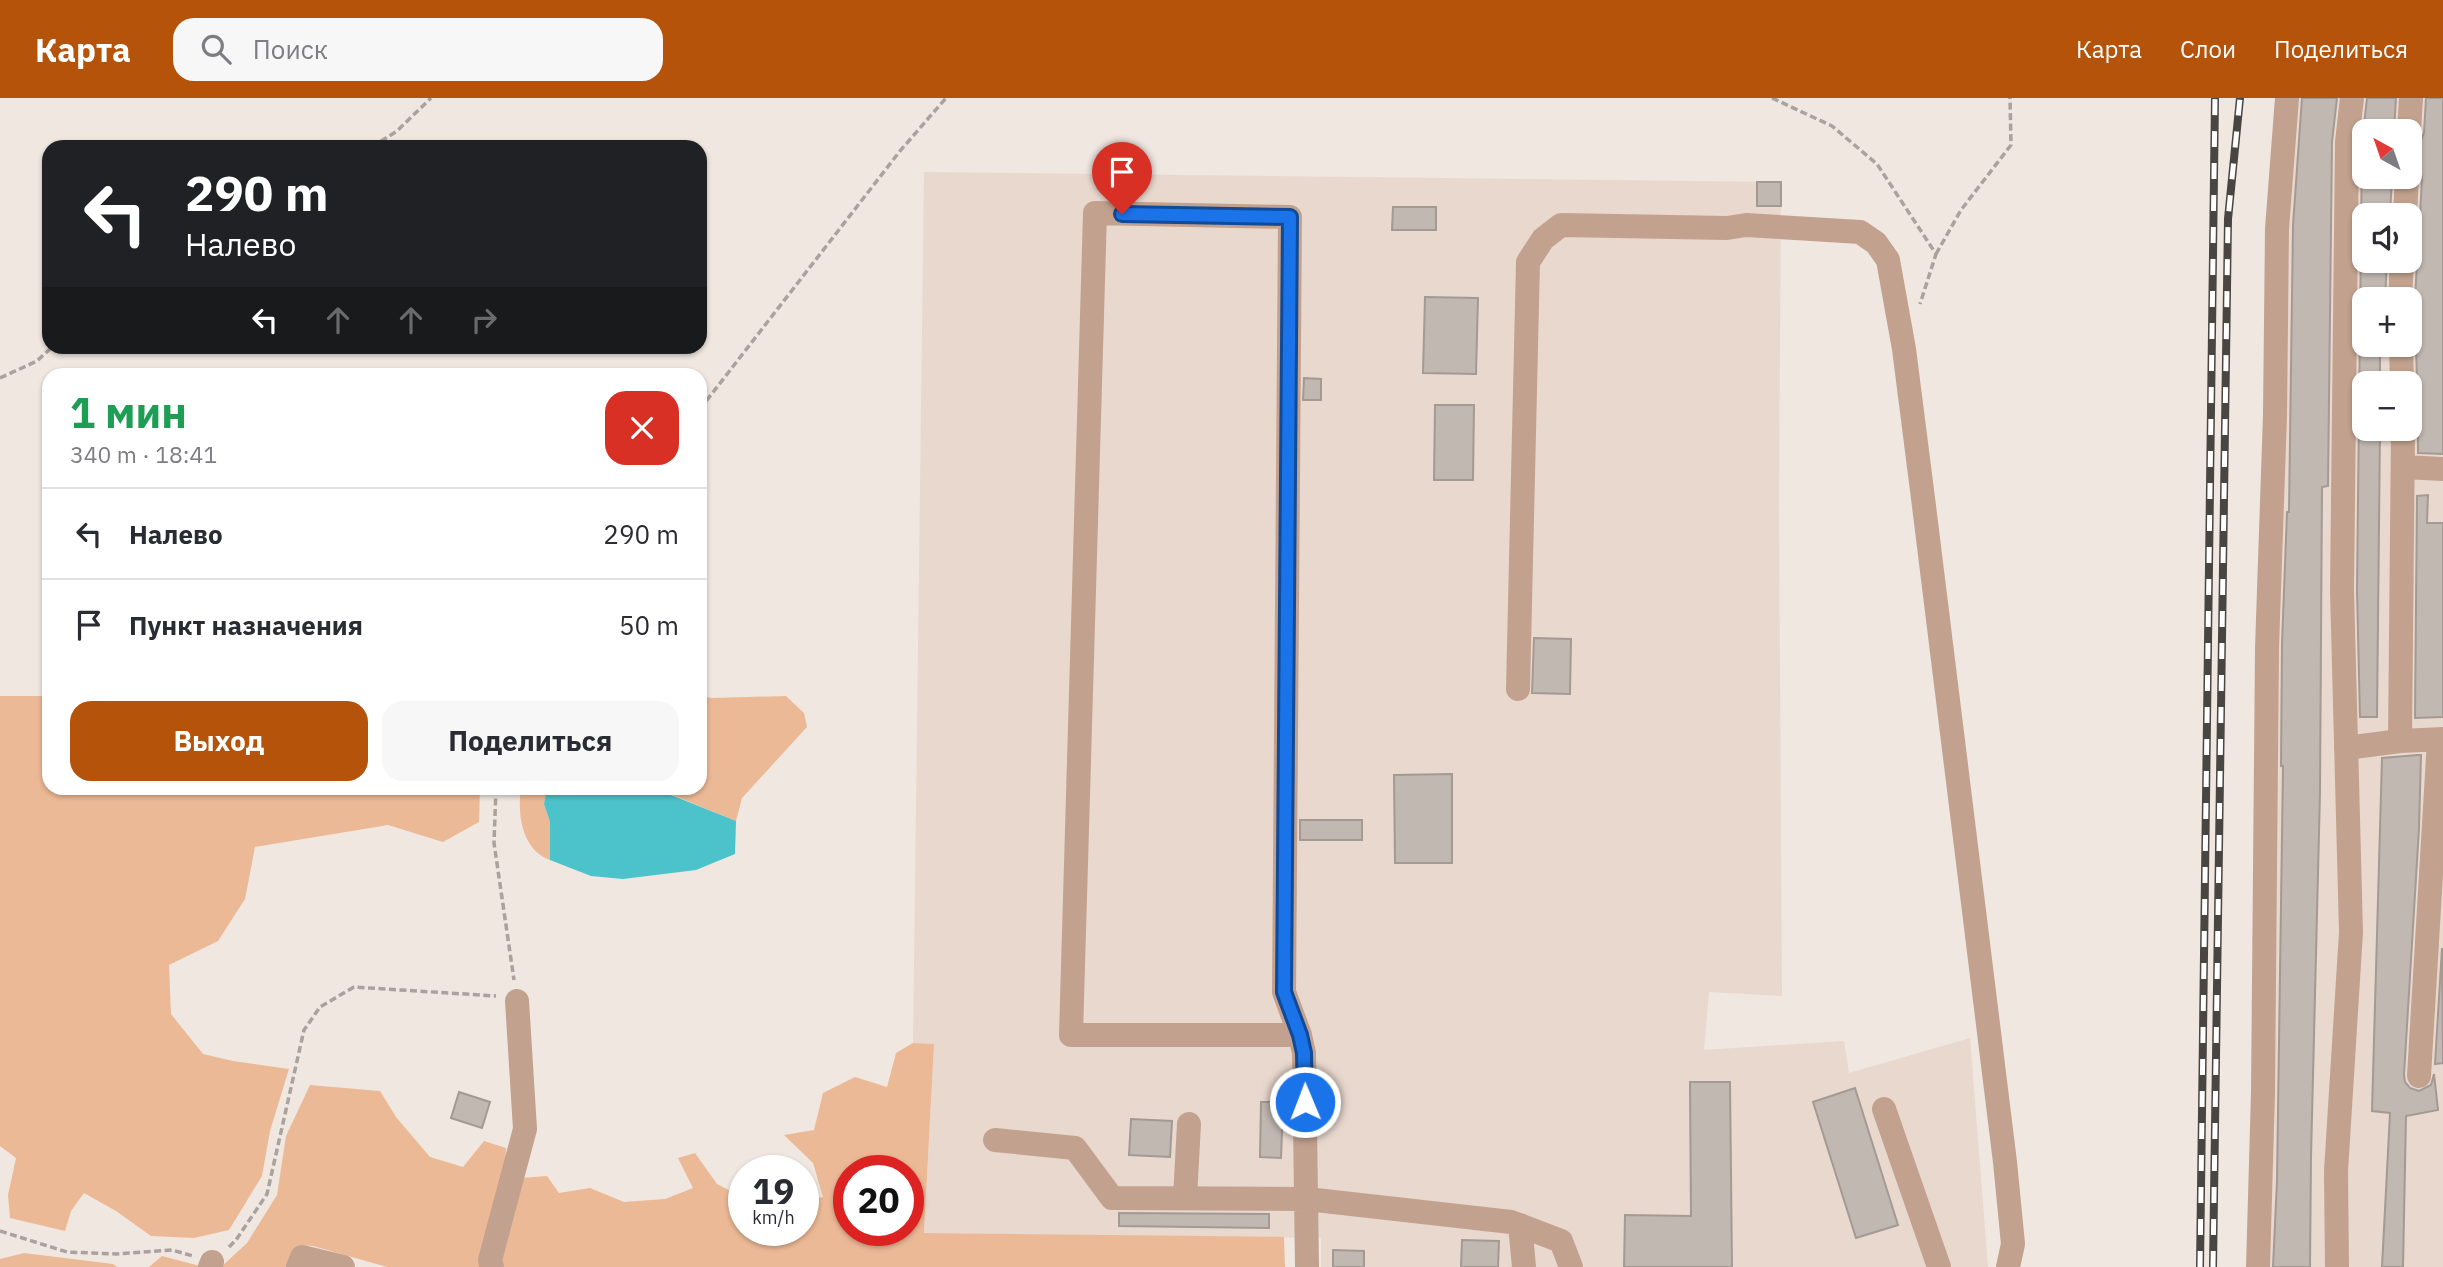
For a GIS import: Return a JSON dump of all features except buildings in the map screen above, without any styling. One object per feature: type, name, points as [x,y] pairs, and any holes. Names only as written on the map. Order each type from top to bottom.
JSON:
[{"type":"street","points":[[2258,1267],[2263,1092],[2267,648],[2275,415],[2277,229],[2287,98]]},
{"type":"street","points":[[2337,1267],[2336,1171],[2351,932],[2342,590],[2347,142],[2351,98]]},
{"type":"street","points":[[2410,119],[2411,98]]},
{"type":"street","points":[[1300,1035],[1071,1035],[1095,213],[1290,217],[1284,992],[1300,1035],[1304,1053],[1307,1267]]},
{"type":"street","points":[[1518,689],[1528,262],[1543,239],[1561,225],[1727,228],[1746,225],[1860,232],[1876,243],[1888,260],[1904,349],[1920,471],[2005,1162],[2012,1244],[2008,1267]]},
{"type":"street","points":[[2400,741],[2403,441]]},
{"type":"street","points":[[2404,467],[2443,469]]},
{"type":"street","points":[[2346,748],[2441,739],[2419,1076]]},
{"type":"street","points":[[492,1267],[490,1260],[525,1129],[517,1001]]},
{"type":"street","points":[[1884,1110],[1939,1267]]},
{"type":"street","points":[[1185,1198],[1189,1124]]},
{"type":"street","points":[[995,1140],[1074,1148],[1112,1198],[1307,1199],[1511,1222],[1561,1241],[1571,1267]]},
{"type":"street","points":[[1520,1225],[1524,1267]]},
{"type":"street","points":[[300,1262],[343,1267]]},
{"type":"path","points":[[383,140],[397,131],[431,98]]},
{"type":"path","points":[[707,400],[900,151],[946,98]]},
{"type":"path","points":[[1772,98],[1832,126],[1877,164],[1936,254]]},
{"type":"path","points":[[1917,313],[1936,254],[1961,209],[2011,145],[2010,98]]},
{"type":"path","points":[[0,378],[37,361],[44,354]]},
{"type":"path","points":[[0,1231],[67,1252],[117,1254],[172,1250],[211,1265],[236,1240],[267,1194],[304,1030],[320,1007],[354,987],[497,996],[517,1001],[494,843],[496,795]]},
{"type":"shaded area","points":[[2278,98],[2443,98],[2443,1267],[2258,1267]]},
{"type":"shaded area","points":[[924,172],[1781,182],[1779,508],[1782,996],[1709,992],[1704,1050],[1844,1041],[1849,1073],[1970,1038],[1988,1267],[1321,1267],[1321,1238],[924,1233],[934,1044],[913,1043]]},
{"type":"shaded area","points":[[0,696],[42,696],[42,795],[480,795],[479,822],[443,842],[388,825],[255,847],[245,899],[218,941],[169,965],[171,1014],[203,1054],[289,1069],[270,1131],[262,1176],[229,1230],[194,1238],[151,1236],[116,1211],[84,1193],[71,1211],[65,1231],[10,1218],[8,1195],[16,1158],[0,1146]]},
{"type":"shaded area","points":[[786,696],[804,713],[807,727],[742,798],[736,821],[672,795],[707,795],[707,697]]},
{"type":"shaded area","points":[[521,795],[546,795],[544,804],[550,822],[550,860],[541,855],[527,840],[520,809]]},
{"type":"shaded area","points":[[913,1043],[934,1044],[924,1233],[1284,1237],[1285,1267],[496,1267],[522,1178],[547,1176],[559,1193],[590,1188],[624,1202],[665,1199],[693,1188],[678,1158],[695,1153],[717,1184],[728,1190],[728,1246],[819,1246],[819,1198],[823,1197],[819,1183],[819,1155],[805,1155],[784,1135],[814,1130],[823,1093],[855,1077],[887,1087],[896,1053]]},
{"type":"shaded area","points":[[310,1085],[380,1091],[396,1117],[430,1157],[463,1167],[484,1141],[506,1148],[505,1172],[480,1267],[387,1267],[313,1246],[300,1245],[290,1267],[221,1267],[247,1243],[277,1195],[286,1136]]},
{"type":"shaded area","points":[[24,1253],[113,1264],[117,1267],[0,1267],[0,1259]]},
{"type":"shaded area","points":[[162,1256],[204,1267],[149,1267]]},
{"type":"water","points":[[546,795],[671,795],[736,821],[735,854],[696,870],[623,879],[591,876],[550,860],[550,822],[544,804]]},
{"type":"railway","points":[[2200,1267],[2215,98]]},
{"type":"railway","points":[[2213,1267],[2228,219],[2240,98]]},
{"type":"route","points":[[1122,214],[1290,217],[1284,992],[1304,1053],[1305,1102]]}]
